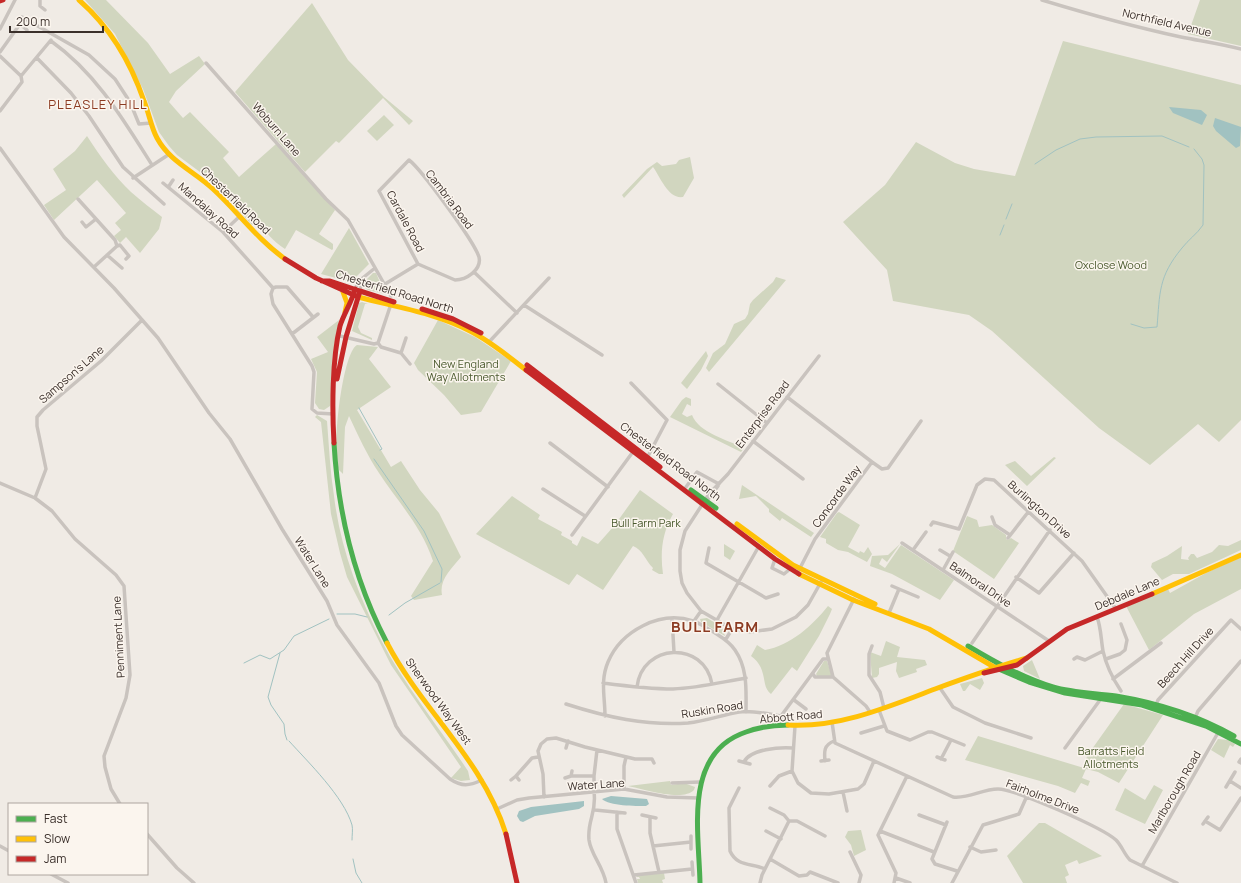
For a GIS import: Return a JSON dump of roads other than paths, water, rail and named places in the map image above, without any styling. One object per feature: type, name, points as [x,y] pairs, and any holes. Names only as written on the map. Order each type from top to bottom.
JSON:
[{"type":"main road","name":"Chesterfield Road","points":[[79,0],[97,16],[115,41],[142,95],[151,123],[160,144],[168,155],[212,188],[268,246],[320,280]]},
{"type":"main road","name":"Chesterfield Road North","points":[[320,280],[330,281],[438,313],[472,328],[534,373],[646,459],[706,502]]},
{"type":"main road","name":"Chesterfield Road North","points":[[320,280],[343,292],[356,296],[391,300]]},
{"type":"main road","name":"Sherwood Way West","points":[[357,290],[335,387],[333,414],[335,476],[340,515],[360,585],[380,633],[398,663],[482,780],[497,809],[511,851],[517,883]]},
{"type":"main road","points":[[343,292],[346,303],[344,316]]},
{"type":"main road","name":"Sherwood Way West","points":[[335,387],[333,382],[344,316],[356,296]]},
{"type":"main road","name":"Chesterfield Road North","points":[[646,459],[706,502],[776,559],[790,568],[799,571]]},
{"type":"main road","name":"Chesterfield Road North","points":[[760,545],[799,571],[821,583],[854,598],[926,624],[1001,668]]},
{"type":"main road","name":"Debdale Lane","points":[[1001,668],[1026,658],[1067,629],[1241,555]]},
{"type":"main road","name":"Chesterfield Road North","points":[[889,611],[929,629],[994,667]]},
{"type":"main road","name":"Debdale Lane","points":[[1022,663],[1026,658]]},
{"type":"main road","points":[[980,673],[985,666],[982,659]]},
{"type":"main road","points":[[1001,668],[1009,668],[1022,663]]},
{"type":"main road","points":[[1022,663],[1020,668],[1022,675]]},
{"type":"main road","name":"Abbott Road","points":[[700,883],[698,798],[700,782],[706,766],[713,754],[728,740],[754,730],[782,725],[817,725],[870,712],[940,688],[994,667],[1001,668]]},
{"type":"main road","points":[[1001,668],[1052,690],[1101,696]]},
{"type":"main road","name":"Abbott Road","points":[[980,673],[1001,668]]},
{"type":"main road","points":[[1009,668],[1022,675],[1053,687],[1156,707],[1194,719],[1220,729],[1240,741]]},
{"type":"street","points":[[0,29],[16,0]]},
{"type":"street","points":[[40,0],[40,6],[45,10]]},
{"type":"street","name":"Northfield Avenue","points":[[1042,0],[1176,36],[1241,49]]},
{"type":"street","points":[[22,17],[88,55],[115,79],[130,102],[139,124],[151,123]]},
{"type":"street","points":[[0,19],[2,24]]},
{"type":"street","points":[[0,52],[20,24],[27,30]]},
{"type":"street","points":[[21,76],[38,58],[54,36]]},
{"type":"street","points":[[51,41],[80,65],[100,86],[152,165]]},
{"type":"street","points":[[0,56],[21,76],[22,82],[0,111]]},
{"type":"street","points":[[38,58],[71,93],[89,116],[123,167],[133,178],[164,204]]},
{"type":"street","name":"Woburn Lane","points":[[206,63],[348,220],[385,284],[391,300]]},
{"type":"street","name":"Water Lane","points":[[0,148],[64,237],[94,267],[166,349],[209,413],[230,439],[329,606],[337,625],[379,683],[396,726],[402,734],[450,779],[458,784],[467,786],[482,780]]},
{"type":"street","points":[[133,178],[168,155]]},
{"type":"street","name":"Cardale Road","points":[[408,160],[379,190],[418,264],[455,280],[461,279],[474,272]]},
{"type":"street","name":"Cambria Road","points":[[408,160],[458,221],[478,256],[474,272]]},
{"type":"street","points":[[169,186],[173,180]]},
{"type":"street","name":"Mandalay Road","points":[[163,183],[169,186],[203,217],[223,232],[273,288]]},
{"type":"street","points":[[78,199],[117,246],[120,245],[129,256],[126,259]]},
{"type":"street","points":[[223,232],[239,217]]},
{"type":"street","points":[[82,222],[86,227],[96,219]]},
{"type":"street","points":[[94,267],[117,246]]},
{"type":"street","points":[[107,255],[122,268]]},
{"type":"street","points":[[385,284],[418,264]]},
{"type":"street","points":[[357,290],[359,281],[375,268]]},
{"type":"street","points":[[474,272],[517,313]]},
{"type":"street","points":[[490,341],[549,278]]},
{"type":"street","points":[[313,317],[286,287],[273,288],[271,297],[273,304],[312,366],[314,372],[312,409],[317,413],[333,414]]},
{"type":"street","points":[[378,343],[391,300]]},
{"type":"street","points":[[524,305],[602,355]]},
{"type":"street","points":[[292,334],[318,314]]},
{"type":"street","name":"Sampson's Lane","points":[[35,498],[46,469],[39,441],[37,417],[43,410],[101,361],[142,320]]},
{"type":"street","points":[[340,336],[374,344],[378,343]]},
{"type":"street","points":[[401,353],[406,338]]},
{"type":"street","points":[[378,343],[381,347],[401,353],[410,364]]},
{"type":"street","name":"Enterprise Road","points":[[700,611],[687,593],[682,583],[680,550],[685,531],[719,484],[819,356]]},
{"type":"street","points":[[631,383],[667,420],[646,459]]},
{"type":"street","points":[[718,384],[767,423]]},
{"type":"street","name":"Concorde Way","points":[[787,396],[872,462],[815,539],[799,571]]},
{"type":"street","points":[[872,462],[882,469],[888,468],[921,421]]},
{"type":"street","points":[[753,441],[803,479]]},
{"type":"street","points":[[550,443],[608,487]]},
{"type":"street","points":[[572,535],[635,450]]},
{"type":"street","points":[[686,487],[697,472],[719,484]]},
{"type":"street","name":"Burlington Drive","points":[[930,526],[933,522],[954,528],[960,528],[977,485],[985,479],[994,480],[1074,553],[1116,609]]},
{"type":"street","name":"Penniment Lane","points":[[0,483],[35,498],[52,511],[75,539],[116,575],[124,586],[130,675],[123,708],[104,756],[105,767],[111,789],[119,803]]},
{"type":"street","points":[[543,489],[585,516]]},
{"type":"street","points":[[992,517],[995,525],[1009,537],[1029,511]]},
{"type":"street","points":[[972,643],[1016,577],[1050,530]]},
{"type":"street","points":[[913,550],[926,532]]},
{"type":"street","name":"Balmoral Drive","points":[[902,543],[1049,641]]},
{"type":"street","points":[[716,620],[760,545]]},
{"type":"street","points":[[710,548],[706,563],[766,598],[778,594]]},
{"type":"street","points":[[940,550],[950,556]]},
{"type":"street","points":[[943,570],[953,552]]},
{"type":"street","points":[[1016,577],[1039,593],[1074,553]]},
{"type":"street","points":[[776,559],[772,568],[784,574],[790,568]]},
{"type":"street","points":[[694,621],[700,611],[732,629],[761,632],[784,624],[796,617],[808,606],[821,583]]},
{"type":"street","points":[[892,586],[918,597]]},
{"type":"street","points":[[889,611],[899,589]]},
{"type":"street","points":[[854,598],[827,653],[833,677],[866,706],[870,712]]},
{"type":"street","points":[[1097,617],[1100,624],[1103,651],[1113,679],[1121,691]]},
{"type":"street","points":[[672,618],[674,652]]},
{"type":"street","points":[[605,716],[603,683],[608,663],[613,652],[626,637],[649,623],[672,618],[694,621],[726,639],[742,663],[746,678],[746,712]]},
{"type":"street","name":"Beech Hill Drive","points":[[1156,707],[1158,700],[1231,620],[1241,629]]},
{"type":"street","points":[[1106,658],[1120,654],[1125,650],[1127,642],[1122,632],[1121,624]]},
{"type":"street","points":[[726,639],[732,629]]},
{"type":"street","points":[[1113,679],[1162,643]]},
{"type":"street","points":[[872,646],[869,654],[869,675],[880,692],[884,726],[888,732],[907,739],[912,739],[928,732],[964,745]]},
{"type":"street","points":[[1074,659],[1077,657],[1085,660],[1103,651]]},
{"type":"street","points":[[637,687],[639,676],[650,662],[663,654],[674,652],[685,653],[698,660],[709,673],[712,684]]},
{"type":"street","points":[[782,725],[781,716],[823,659],[828,659]]},
{"type":"street","points":[[1194,719],[1198,712],[1241,661]]},
{"type":"street","points":[[813,674],[815,677],[833,677]]},
{"type":"street","points":[[603,683],[637,687],[674,688],[712,684],[746,678]]},
{"type":"street","points":[[940,688],[953,707],[985,723],[1031,738]]},
{"type":"street","points":[[1065,748],[1101,696]]},
{"type":"street","points":[[794,700],[806,710]]},
{"type":"street","name":"Ruskin Road","points":[[566,704],[605,716],[632,721],[675,723],[703,721],[746,712],[781,716]]},
{"type":"street","points":[[825,761],[825,748],[828,743],[834,741],[832,722]]},
{"type":"street","points":[[795,726],[792,771],[798,783],[811,793],[823,794],[843,792],[862,787],[874,761]]},
{"type":"street","points":[[860,733],[884,726]]},
{"type":"street","name":"Marlborough Road","points":[[1142,866],[1220,729]]},
{"type":"street","points":[[544,797],[543,774],[538,757],[539,747],[547,739],[556,738],[596,750],[653,761],[656,754]]},
{"type":"street","points":[[941,759],[951,740]]},
{"type":"street","points":[[566,748],[568,741]]},
{"type":"street","name":"Fairholme Drive","points":[[834,741],[835,743],[953,797],[961,798],[1000,789],[1069,814],[1108,834],[1117,841],[1124,854],[1142,866],[1177,883]]},
{"type":"street","points":[[744,762],[749,757],[764,751],[793,748]]},
{"type":"street","points":[[594,782],[596,750]]},
{"type":"street","points":[[624,789],[624,766],[626,756]]},
{"type":"street","points":[[511,780],[532,758],[538,757]]},
{"type":"street","points":[[1241,759],[1239,762],[1241,763]]},
{"type":"street","points":[[738,761],[750,764]]},
{"type":"street","points":[[572,771],[572,776]]},
{"type":"street","points":[[770,786],[779,776],[792,771]]},
{"type":"street","points":[[1226,787],[1235,772]]},
{"type":"street","points":[[516,776],[519,780]]},
{"type":"street","points":[[565,778],[572,776],[594,776]]},
{"type":"street","points":[[894,883],[896,878],[895,870],[878,838],[907,776]]},
{"type":"street","points":[[672,783],[691,781],[700,782]]},
{"type":"street","points":[[1230,781],[1241,788]]},
{"type":"street","points":[[739,788],[729,808],[730,851],[742,864],[759,866],[764,869]]},
{"type":"street","name":"Water Lane","points":[[497,809],[517,800],[624,789],[666,797],[698,798]]},
{"type":"street","points":[[594,792],[595,810],[589,827],[589,841],[602,868],[606,883]]},
{"type":"street","points":[[843,792],[847,812]]},
{"type":"street","points":[[952,883],[970,847],[985,823],[1019,814],[1026,798]]},
{"type":"street","points":[[1205,821],[1220,830],[1241,799]]},
{"type":"street","points":[[770,808],[784,814],[789,821]]},
{"type":"street","points":[[595,810],[625,813]]},
{"type":"street","points":[[617,812],[617,829],[636,883]]},
{"type":"street","points":[[642,815],[656,818]]},
{"type":"street","points":[[919,815],[946,824],[932,857],[935,864],[957,871]]},
{"type":"street","points":[[650,817],[650,833],[658,872]]},
{"type":"street","points":[[760,883],[764,869],[781,839],[789,821]]},
{"type":"street","points":[[789,821],[797,821],[825,836]]},
{"type":"street","points":[[766,831],[781,839]]},
{"type":"street","points":[[880,831],[934,852]]},
{"type":"street","points":[[148,835],[177,868],[194,883]]},
{"type":"street","points":[[691,836],[692,849]]},
{"type":"street","points":[[653,846],[691,842]]},
{"type":"street","points":[[970,847],[981,852],[996,850]]},
{"type":"street","points":[[850,852],[861,875],[859,883]]},
{"type":"street","points":[[770,859],[799,876],[807,876],[810,872],[838,883]]},
{"type":"street","points":[[692,862],[693,875]]},
{"type":"street","points":[[634,875],[692,869]]},
{"type":"street","points":[[53,875],[68,883]]},
{"type":"street","points":[[896,878],[910,883]]},
{"type":"water","points":[[1169,107],[1201,110],[1207,115],[1202,125],[1173,113]]},
{"type":"water","points":[[1215,118],[1241,127],[1240,146],[1236,148],[1216,131],[1213,126]]},
{"type":"water","points":[[611,796],[647,799],[649,804],[646,806],[623,805],[610,803],[602,799]]},
{"type":"water","points":[[584,801],[584,806],[579,809],[535,816],[523,822],[520,821],[517,816],[519,811],[531,807]]},
{"type":"waterway","points":[[1035,164],[1056,150],[1080,139],[1096,137],[1162,136],[1189,147]]},
{"type":"waterway","points":[[1131,324],[1144,328],[1157,327],[1160,295],[1164,277],[1168,268],[1184,245],[1203,225],[1204,165],[1202,159],[1194,149]]},
{"type":"waterway","points":[[1006,219],[1012,204]]},
{"type":"waterway","points":[[1000,235],[1004,225]]},
{"type":"waterway","points":[[359,408],[382,449],[380,450]]},
{"type":"waterway","points":[[374,459],[424,531],[442,569],[441,582]]},
{"type":"waterway","points":[[389,615],[405,603],[440,583]]},
{"type":"waterway","points":[[337,614],[355,614],[367,617]]},
{"type":"waterway","points":[[244,663],[260,655],[270,659],[284,650],[294,636],[329,619]]},
{"type":"waterway","points":[[280,653],[268,697],[271,705],[284,724],[287,740]]},
{"type":"waterway","points":[[289,741],[334,792],[348,814],[352,825],[352,840]]},
{"type":"waterway","points":[[353,859],[356,873],[362,883]]},
{"type":"district","name":"PLEASLEY HILL","points":[[98,104]]},
{"type":"district","name":"BULL FARM","points":[[715,626]]},
{"type":"park label","name":"Oxclose Wood","points":[[1111,264]]},
{"type":"park label","name":"New England Way Allotments","points":[[466,369]]},
{"type":"park label","name":"Bull Farm Park","points":[[646,522]]},
{"type":"park label","name":"Barratts Field Allotments","points":[[1111,756]]}]
